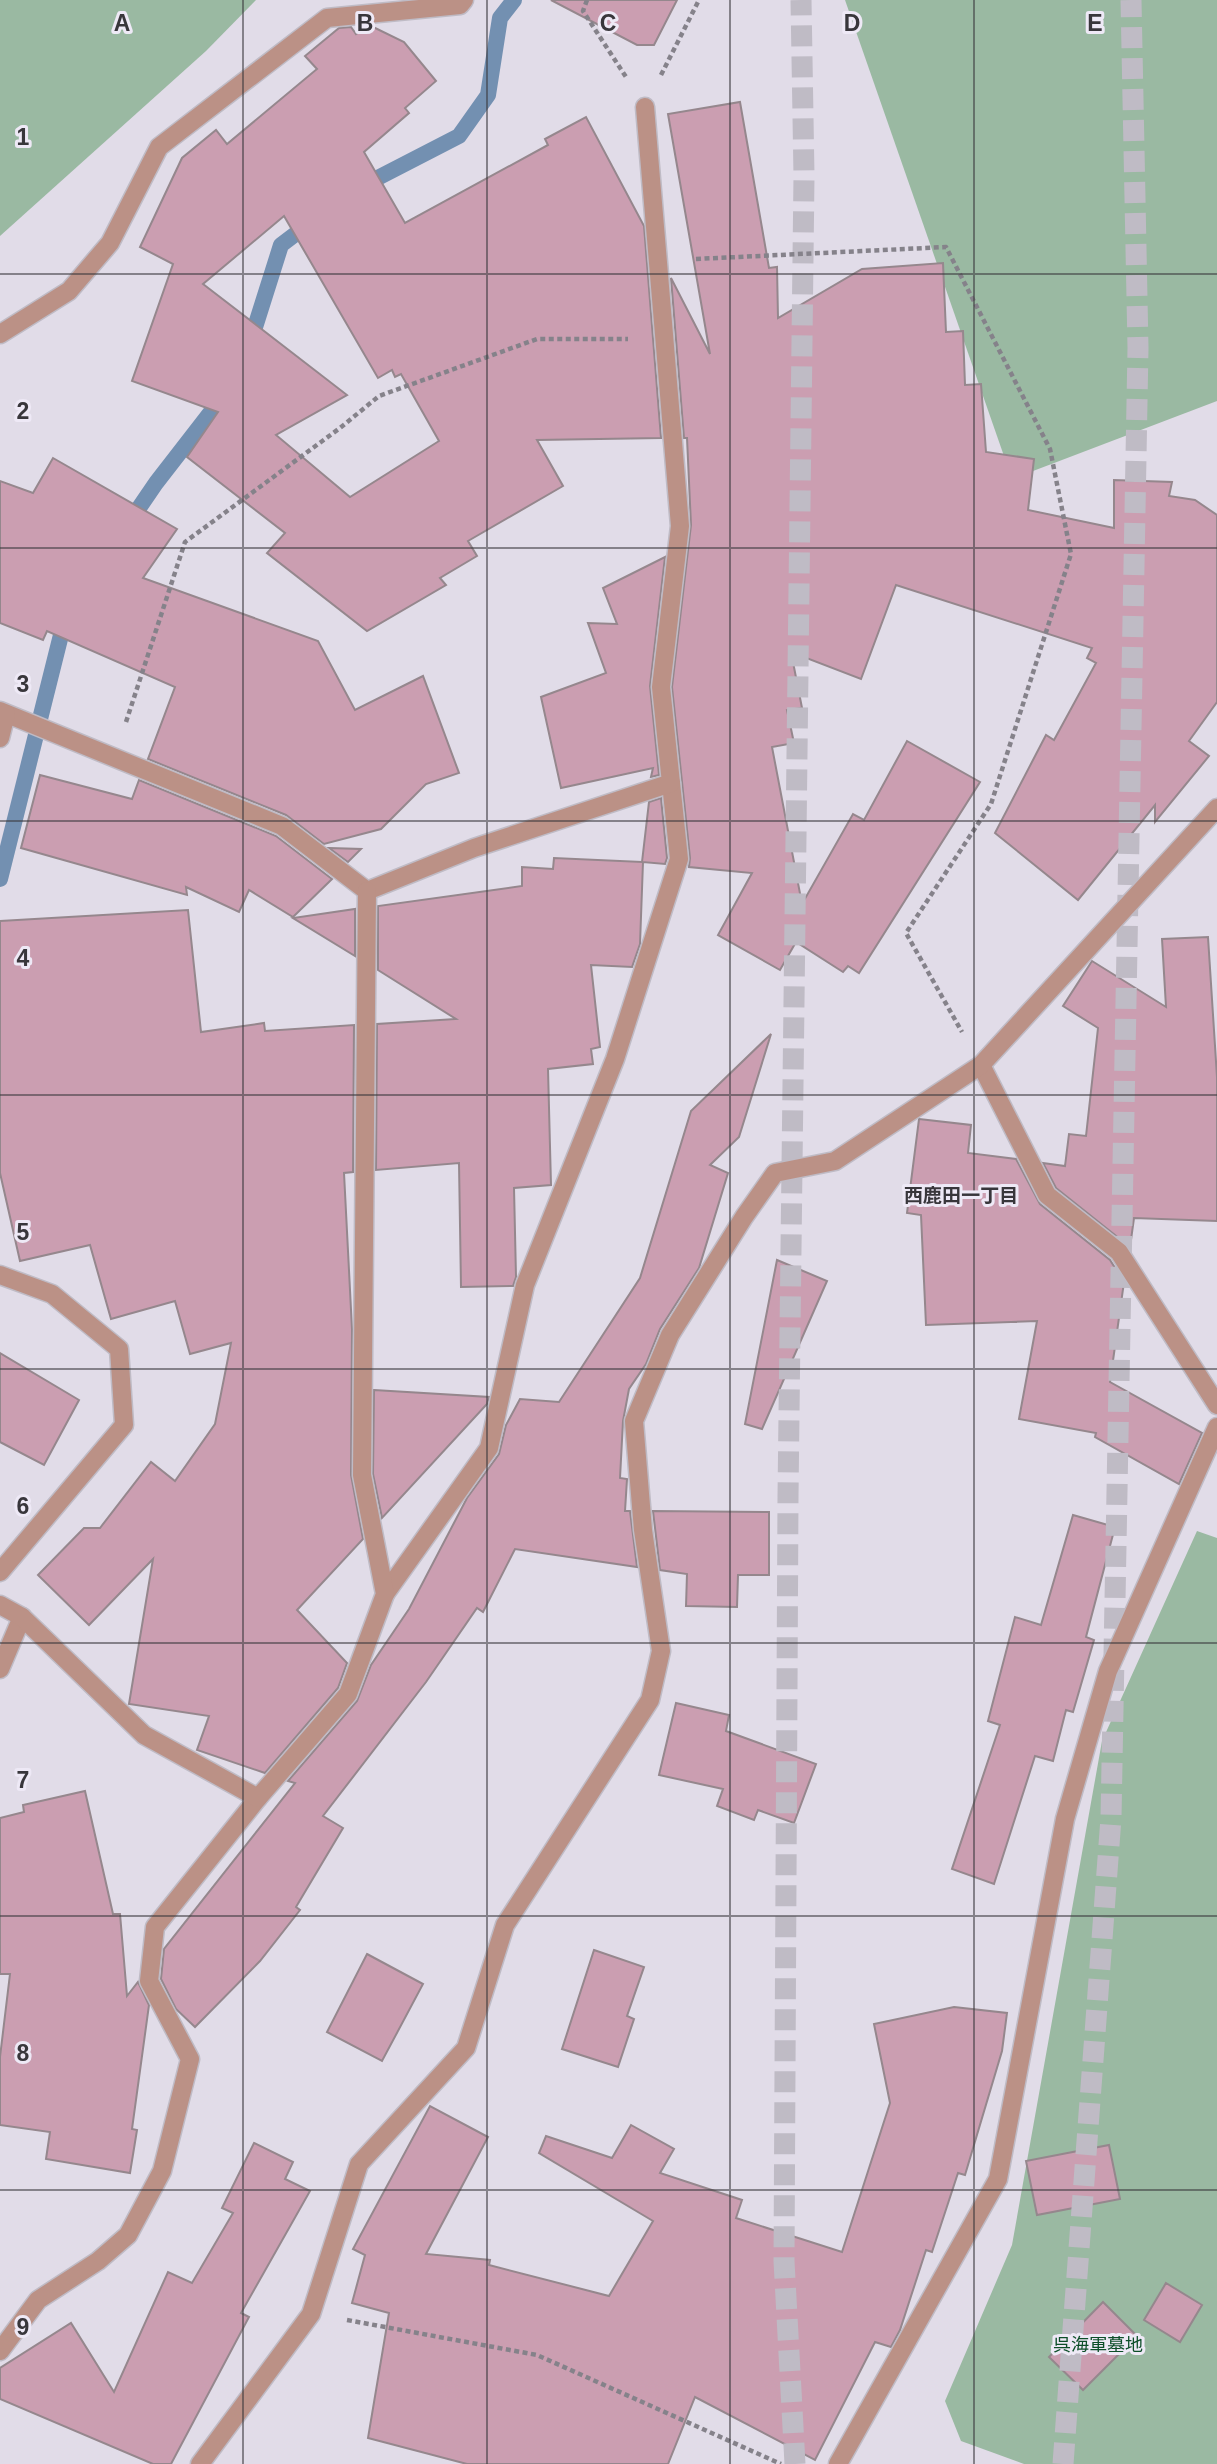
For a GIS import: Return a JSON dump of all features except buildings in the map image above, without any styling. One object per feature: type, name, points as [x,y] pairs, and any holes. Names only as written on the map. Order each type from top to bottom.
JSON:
[{"type":"street","points":[[0,334],[69,292],[110,243],[159,147],[327,18],[460,5],[464,0]]},
{"type":"street","points":[[0,2351],[38,2300],[98,2260],[128,2235],[162,2171],[190,2059],[149,1981],[155,1927],[258,1798],[348,1694],[385,1594],[489,1448],[526,1285],[615,1059],[679,859],[661,687],[680,526],[645,107]]},
{"type":"street","points":[[0,738],[3,713],[115,756],[282,826],[367,891]]},
{"type":"street","points":[[367,891],[474,848],[671,783]]},
{"type":"street","points":[[200,2464],[311,2314],[359,2164],[466,2048],[505,1925],[650,1700],[662,1651],[643,1530],[634,1421],[670,1335],[775,1173],[835,1161],[981,1065],[1217,808]]},
{"type":"street","points":[[367,891],[362,1475],[385,1594]]},
{"type":"street","points":[[981,1065],[1047,1195],[1119,1252],[1217,1405]]},
{"type":"street","points":[[0,1276],[52,1294],[119,1349],[124,1425],[0,1572]]},
{"type":"street","points":[[838,2464],[998,2179],[1065,1819],[1104,1685],[1217,1427]]},
{"type":"street","points":[[0,1605],[22,1617],[144,1735],[258,1798]]},
{"type":"street","points":[[0,1669],[22,1617]]},
{"type":"path","points":[[587,0],[583,11],[645,107]]},
{"type":"path","points":[[645,107],[699,0]]},
{"type":"path","points":[[657,260],[946,247],[1050,449],[1071,554],[991,804],[906,933],[981,1065]]},
{"type":"path","points":[[115,756],[185,542],[340,428],[379,396],[537,339],[663,339]]},
{"type":"path","points":[[311,2314],[537,2355],[781,2464]]},
{"type":"green space","points":[[0,0],[256,0],[206,51],[0,236]]},
{"type":"green space","points":[[845,0],[1217,0],[1217,401],[1012,479]]},
{"type":"green space","name":"呉海軍墓地","points":[[1197,1531],[1217,1538],[1217,2464],[1024,2464],[961,2441],[945,2401],[1012,2245],[1102,1741]]},
{"type":"waterway","points":[[362,186],[459,136],[488,95],[500,18],[514,0]]},
{"type":"waterway","points":[[250,343],[281,245],[310,223]]},
{"type":"waterway","points":[[128,524],[225,394]]},
{"type":"waterway","points":[[0,879],[65,619]]},
{"type":"tunnel","points":[[795,2464],[784,2261],[788,1497],[804,176],[801,0]]},
{"type":"tunnel","points":[[1063,2464],[1111,1818],[1138,348],[1131,0]]},
{"type":"district","name":"西鹿田一丁目","points":[[961,1195]]}]
